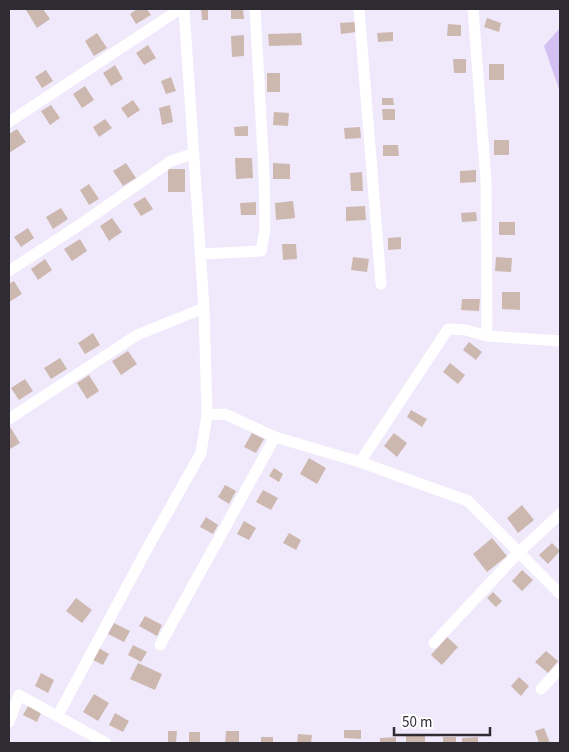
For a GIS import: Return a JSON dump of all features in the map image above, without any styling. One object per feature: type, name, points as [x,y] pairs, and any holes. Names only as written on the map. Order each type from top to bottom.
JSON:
[{"type":"street","points":[[9,122],[182,9],[192,154],[202,254],[208,415],[201,453],[58,715]]},
{"type":"street","points":[[202,254],[260,251],[265,229],[255,9]]},
{"type":"street","points":[[359,9],[381,284]]},
{"type":"street","points":[[473,9],[486,181],[487,336]]},
{"type":"street","points":[[9,271],[171,162],[192,154]]},
{"type":"street","points":[[9,419],[137,335],[204,308]]},
{"type":"street","points":[[360,462],[448,329],[466,330],[487,336],[560,340]]},
{"type":"street","points":[[208,415],[225,414],[276,437],[360,462],[468,501],[560,594]]},
{"type":"street","points":[[160,645],[276,437]]},
{"type":"street","points":[[434,643],[519,552],[560,514]]},
{"type":"street","points":[[541,690],[560,669]]},
{"type":"street","points":[[9,722],[19,695],[106,743]]},
{"type":"shaded area","points":[[560,28],[560,92],[544,46]]},
{"type":"building","points":[[43,9],[50,19],[37,28],[26,10]]},
{"type":"building","points":[[137,9],[147,9],[151,15],[136,24],[130,14]]},
{"type":"building","points":[[201,9],[208,9],[208,20],[202,20]]},
{"type":"building","points":[[231,9],[243,9],[244,19],[231,19]]},
{"type":"building","points":[[487,18],[501,23],[499,32],[484,27]]},
{"type":"building","points":[[355,22],[356,32],[341,34],[340,23]]},
{"type":"building","points":[[448,24],[461,25],[461,36],[447,36]]},
{"type":"building","points":[[393,32],[393,41],[378,42],[377,33]]},
{"type":"building","points":[[97,33],[107,48],[94,56],[85,41]]},
{"type":"building","points":[[301,33],[302,45],[269,46],[268,34]]},
{"type":"building","points":[[244,35],[244,56],[232,57],[231,36]]},
{"type":"building","points":[[148,45],[156,58],[144,65],[136,53]]},
{"type":"building","points":[[453,59],[466,59],[466,73],[454,73]]},
{"type":"building","points":[[489,64],[504,64],[504,80],[489,80]]},
{"type":"building","points":[[115,65],[123,79],[111,86],[103,73]]},
{"type":"building","points":[[46,70],[53,81],[42,88],[35,77]]},
{"type":"building","points":[[267,73],[280,73],[280,92],[267,92]]},
{"type":"building","points":[[171,77],[176,91],[166,94],[161,81]]},
{"type":"building","points":[[85,86],[94,100],[82,108],[73,94]]},
{"type":"building","points":[[382,98],[393,98],[394,105],[382,105]]},
{"type":"building","points":[[133,100],[140,110],[128,118],[121,108]]},
{"type":"building","points":[[51,105],[60,118],[50,125],[41,111]]},
{"type":"building","points":[[170,105],[173,122],[162,125],[159,108]]},
{"type":"building","points":[[382,109],[395,109],[395,120],[383,120]]},
{"type":"building","points":[[274,112],[289,113],[288,126],[273,125]]},
{"type":"building","points":[[105,119],[112,128],[99,137],[93,127]]},
{"type":"building","points":[[248,126],[248,136],[235,136],[234,127]]},
{"type":"building","points":[[360,127],[361,138],[345,139],[344,128]]},
{"type":"building","points":[[17,129],[26,142],[9,153],[9,134]]},
{"type":"building","points":[[494,140],[509,140],[509,155],[494,155]]},
{"type":"building","points":[[383,145],[398,145],[399,156],[383,156]]},
{"type":"building","points":[[235,158],[252,158],[253,178],[236,179]]},
{"type":"building","points":[[126,163],[136,178],[123,186],[113,171]]},
{"type":"building","points":[[273,163],[290,164],[290,179],[273,179]]},
{"type":"building","points":[[168,169],[185,169],[185,192],[168,192]]},
{"type":"building","points":[[476,170],[476,182],[460,183],[460,171]]},
{"type":"building","points":[[362,172],[363,191],[351,191],[350,173]]},
{"type":"building","points":[[89,184],[99,199],[89,205],[80,190]]},
{"type":"building","points":[[145,197],[153,209],[141,216],[133,204]]},
{"type":"building","points":[[293,201],[295,218],[276,220],[275,203]]},
{"type":"building","points":[[256,202],[256,215],[241,215],[240,203]]},
{"type":"building","points":[[365,206],[366,220],[346,221],[346,207]]},
{"type":"building","points":[[61,208],[68,219],[53,229],[46,217]]},
{"type":"building","points":[[476,212],[477,221],[462,222],[461,213]]},
{"type":"building","points":[[112,218],[122,232],[109,241],[100,226]]},
{"type":"building","points":[[499,222],[515,222],[515,235],[499,235]]},
{"type":"building","points":[[28,228],[34,238],[21,247],[14,237]]},
{"type":"building","points":[[401,237],[401,249],[388,250],[388,238]]},
{"type":"building","points":[[80,239],[87,251],[72,261],[64,249]]},
{"type":"building","points":[[282,244],[296,244],[297,259],[283,260]]},
{"type":"building","points":[[353,257],[369,259],[367,272],[351,270]]},
{"type":"building","points":[[496,257],[512,258],[511,272],[495,271]]},
{"type":"building","points":[[45,259],[52,270],[38,280],[31,269]]},
{"type":"building","points":[[14,281],[22,294],[9,302],[9,284]]},
{"type":"building","points":[[502,292],[520,292],[520,310],[502,309]]},
{"type":"building","points":[[462,299],[480,299],[479,311],[461,310]]},
{"type":"building","points":[[93,333],[100,345],[85,354],[78,343]]},
{"type":"building","points":[[469,342],[482,352],[476,360],[463,350]]},
{"type":"building","points":[[128,351],[137,364],[121,375],[112,361]]},
{"type":"building","points":[[60,358],[67,369],[51,379],[44,368]]},
{"type":"building","points":[[450,363],[465,375],[458,384],[443,372]]},
{"type":"building","points":[[89,375],[99,391],[87,399],[77,383]]},
{"type":"building","points":[[25,379],[33,391],[19,400],[11,388]]},
{"type":"building","points":[[411,410],[427,419],[422,427],[407,417]]},
{"type":"building","points":[[9,425],[20,443],[10,449],[9,448]]},
{"type":"building","points":[[252,433],[264,439],[256,453],[244,447]]},
{"type":"building","points":[[394,433],[407,443],[397,457],[384,446]]},
{"type":"building","points":[[309,458],[326,468],[317,484],[300,474]]},
{"type":"building","points":[[274,468],[283,474],[279,482],[269,476]]},
{"type":"building","points":[[225,485],[236,491],[229,504],[218,497]]},
{"type":"building","points":[[263,490],[278,498],[271,510],[256,502]]},
{"type":"building","points":[[522,505],[534,520],[518,533],[507,518]]},
{"type":"building","points":[[206,517],[218,525],[213,534],[200,527]]},
{"type":"building","points":[[244,521],[256,528],[249,540],[237,534]]},
{"type":"building","points":[[289,533],[301,540],[296,550],[283,543]]},
{"type":"building","points":[[492,538],[507,556],[487,572],[473,554]]},
{"type":"building","points":[[552,543],[560,551],[548,564],[539,555]]},
{"type":"building","points":[[522,570],[533,580],[522,591],[512,581]]},
{"type":"building","points":[[493,592],[502,601],[496,607],[487,598]]},
{"type":"building","points":[[76,598],[92,610],[82,623],[66,611]]},
{"type":"building","points":[[145,616],[162,625],[157,636],[139,626]]},
{"type":"building","points":[[114,623],[130,631],[124,642],[108,634]]},
{"type":"building","points":[[447,637],[458,647],[442,665],[431,655]]},
{"type":"building","points":[[133,645],[147,652],[141,662],[128,655]]},
{"type":"building","points":[[99,648],[109,654],[103,665],[93,660]]},
{"type":"building","points":[[546,651],[558,661],[548,673],[535,662]]},
{"type":"building","points":[[138,663],[162,674],[155,690],[130,679]]},
{"type":"building","points":[[41,673],[54,680],[48,693],[35,686]]},
{"type":"building","points":[[519,677],[529,686],[521,696],[511,686]]},
{"type":"building","points":[[94,694],[109,703],[98,721],[83,712]]},
{"type":"building","points":[[28,706],[41,713],[37,722],[23,715]]},
{"type":"building","points":[[115,713],[129,721],[123,732],[109,725]]},
{"type":"building","points":[[544,728],[550,743],[539,743],[535,731]]},
{"type":"building","points":[[344,730],[361,730],[361,739],[344,738]]},
{"type":"building","points":[[168,731],[177,731],[176,743],[168,743]]},
{"type":"building","points":[[226,731],[239,731],[239,743],[225,743]]},
{"type":"building","points":[[189,732],[200,732],[200,743],[189,743]]},
{"type":"building","points":[[298,734],[312,735],[311,743],[297,743]]},
{"type":"building","points":[[425,735],[425,743],[406,743],[406,736]]},
{"type":"building","points":[[261,737],[273,737],[273,743],[261,743]]},
{"type":"building","points":[[396,737],[396,743],[380,743],[380,738]]},
{"type":"building","points":[[443,737],[456,737],[456,743],[443,743]]},
{"type":"building","points":[[478,737],[478,743],[462,743],[462,738]]}]
